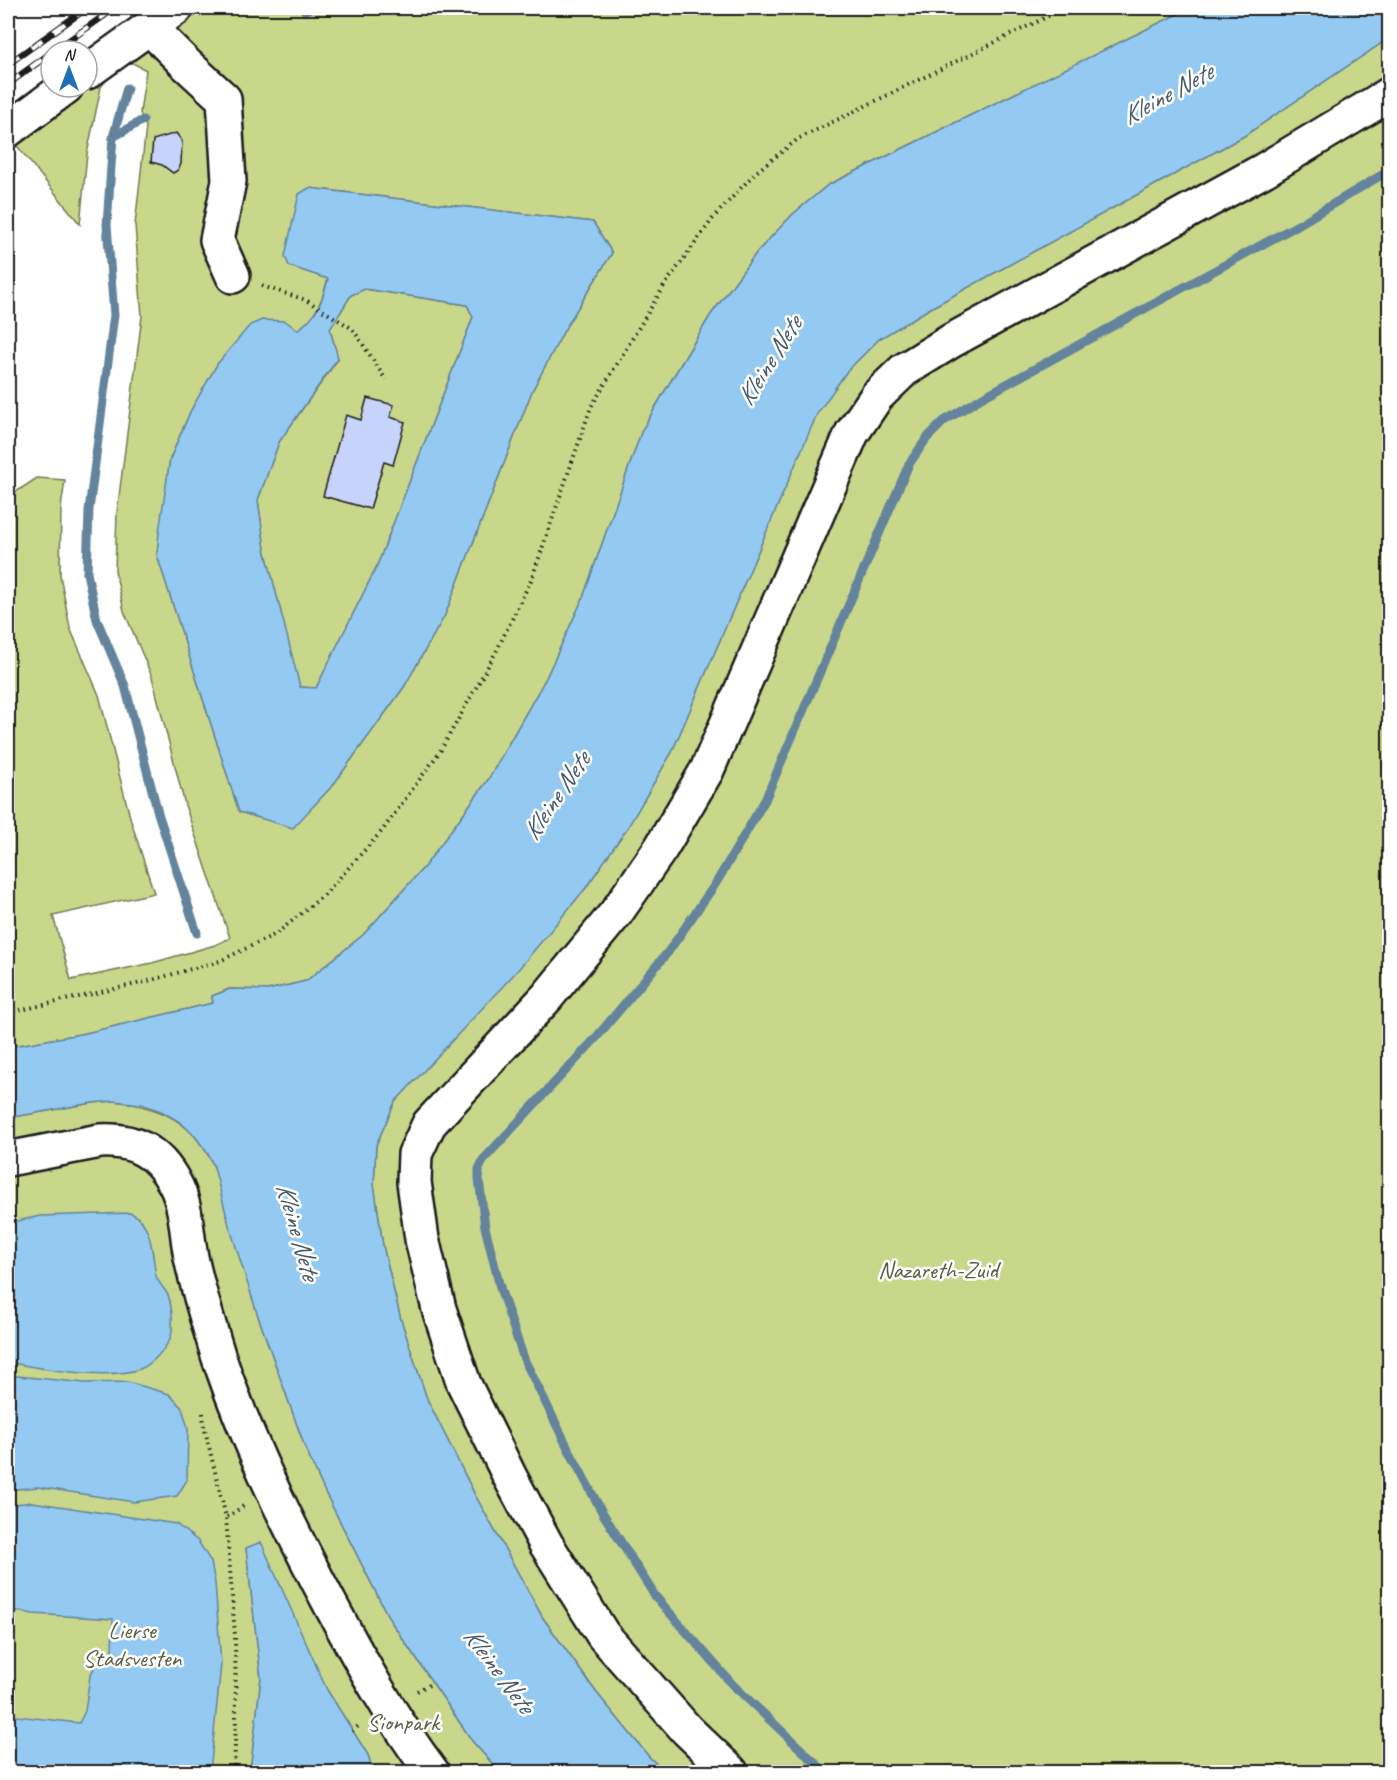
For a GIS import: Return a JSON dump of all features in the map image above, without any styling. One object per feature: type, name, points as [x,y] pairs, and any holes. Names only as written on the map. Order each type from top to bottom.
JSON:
[{"type":"street","points":[[99,63],[176,8]]},
{"type":"street","points":[[149,27],[224,99],[229,181],[217,240],[233,276]]},
{"type":"street","points":[[731,1773],[687,1730],[603,1635],[546,1544],[510,1477],[464,1384],[439,1309],[422,1239],[414,1182],[415,1154],[429,1124],[547,997],[616,913],[661,848],[707,770],[848,443],[877,396],[904,370],[951,341],[1264,170],[1389,94]]},
{"type":"street","points":[[8,130],[50,99]]},
{"type":"street","points":[[8,1159],[116,1140],[145,1149],[168,1172],[175,1184],[185,1213],[191,1257],[200,1297],[220,1360],[276,1500],[361,1662],[408,1740],[432,1773]]},
{"type":"path","points":[[8,1013],[141,983],[220,961],[276,934],[324,895],[382,831],[441,750],[496,652],[532,578],[591,407],[664,286],[714,217],[755,173],[798,139],[1065,8]]},
{"type":"path","points":[[233,276],[306,300],[353,329],[386,380]]},
{"type":"path","points":[[203,1412],[204,1426],[226,1518],[236,1679],[234,1773]]},
{"type":"green space","points":[[201,8],[1190,8],[828,185],[793,214],[757,252],[710,316],[642,430],[583,598],[546,678],[488,780],[425,866],[363,935],[306,981],[268,990],[229,989],[212,996],[213,1003],[86,1033],[8,1047],[8,497],[37,478],[65,480],[61,508],[60,575],[70,628],[99,695],[131,821],[154,893],[53,916],[71,980],[152,963],[215,945],[230,938],[185,805],[152,677],[124,611],[115,571],[117,512],[142,316],[135,225],[146,127],[140,113],[146,70],[129,61],[122,64]],"holes":[[[309,188],[593,222],[612,253],[567,325],[532,391],[445,615],[404,687],[333,785],[293,827],[239,812],[157,555],[170,459],[191,410],[218,363],[297,330],[313,318],[322,298],[328,279],[289,266]]]},
{"type":"green space","name":"Nazareth-Zuid","points":[[1389,38],[1389,1772],[666,1772],[650,1758],[596,1692],[543,1618],[475,1495],[427,1399],[401,1320],[383,1246],[374,1184],[376,1145],[395,1102],[585,889],[628,826],[672,752],[817,413],[847,371],[879,339],[927,310],[1244,136]]},
{"type":"green space","points":[[115,69],[101,87],[99,97],[99,80]]},
{"type":"green space","points":[[72,99],[98,99],[87,154],[80,224],[13,141]]},
{"type":"green space","points":[[365,289],[467,305],[473,317],[377,566],[316,688],[299,687],[265,549],[258,500],[279,442],[338,359],[330,329],[351,295]]},
{"type":"green space","name":"Lierse Stadsvesten","points":[[114,1101],[147,1107],[174,1119],[197,1138],[206,1151],[214,1167],[257,1313],[306,1450],[324,1490],[390,1620],[473,1742],[500,1772],[373,1772],[368,1755],[327,1690],[246,1548],[261,1678],[250,1772],[8,1772],[8,1118]]},
{"type":"water","name":"Kleine Nete","points":[[1190,8],[1389,8],[1389,38],[1244,136],[927,310],[879,339],[847,371],[817,414],[672,752],[628,827],[585,889],[517,971],[395,1102],[376,1145],[374,1184],[383,1246],[401,1320],[427,1399],[475,1495],[543,1618],[596,1692],[650,1758],[666,1772],[500,1772],[473,1742],[390,1620],[324,1490],[306,1450],[257,1313],[229,1225],[214,1167],[208,1154],[195,1136],[180,1122],[161,1111],[141,1104],[114,1101],[92,1103],[8,1118],[8,1047],[86,1033],[213,1003],[212,996],[230,989],[268,990],[306,981],[363,935],[425,866],[488,780],[546,678],[583,598],[642,430],[710,316],[757,252],[793,214],[828,185]]},
{"type":"water","points":[[309,188],[593,222],[612,253],[567,325],[532,391],[445,615],[404,687],[333,785],[293,828],[239,812],[157,555],[170,459],[191,410],[218,363],[250,325],[262,320],[285,321],[298,330],[310,319],[321,302],[328,279],[289,266],[285,256],[299,194]],"holes":[[[365,289],[467,305],[473,317],[377,566],[316,688],[300,687],[265,549],[258,500],[279,442],[338,358],[330,329],[351,295]]]},
{"type":"water","points":[[131,1213],[138,1217],[148,1232],[156,1276],[170,1302],[172,1334],[162,1351],[154,1360],[140,1369],[111,1374],[38,1368],[8,1362],[8,1223],[40,1216]]},
{"type":"water","points":[[8,1375],[85,1383],[128,1382],[169,1394],[182,1408],[188,1428],[187,1480],[177,1496],[134,1502],[38,1487],[8,1490]]},
{"type":"water","points":[[32,1502],[176,1524],[198,1541],[211,1562],[215,1583],[221,1664],[210,1772],[8,1772],[8,1715],[79,1723],[85,1711],[90,1676],[97,1662],[112,1652],[113,1619],[33,1614],[8,1609],[8,1505]]},
{"type":"water","points":[[261,1542],[327,1690],[368,1755],[373,1772],[250,1772],[261,1678],[246,1548]]},
{"type":"building","points":[[176,133],[182,141],[181,164],[173,173],[162,165],[151,162],[153,140]]},
{"type":"building","points":[[367,398],[394,405],[390,417],[405,422],[393,465],[384,462],[370,509],[323,496],[346,415],[361,420]]},
{"type":"waterway","points":[[305,11],[310,8]]},
{"type":"waterway","points":[[127,88],[113,137],[107,225],[114,315],[89,510],[87,573],[97,620],[125,686],[158,813],[197,933]]},
{"type":"waterway","points":[[113,137],[143,120]]},
{"type":"waterway","points":[[825,1772],[733,1685],[655,1596],[602,1512],[524,1359],[501,1291],[485,1227],[479,1169],[484,1159],[595,1039],[668,952],[716,883],[765,800],[909,464],[927,438],[944,421],[983,397],[1296,226],[1390,170]]},
{"type":"railway","points":[[8,64],[87,8]]},
{"type":"railway","points":[[71,39],[115,8]]},
{"type":"railway","points":[[8,84],[39,62]]},
{"type":"park label","name":"Sionpark","points":[[403,1722]]}]
